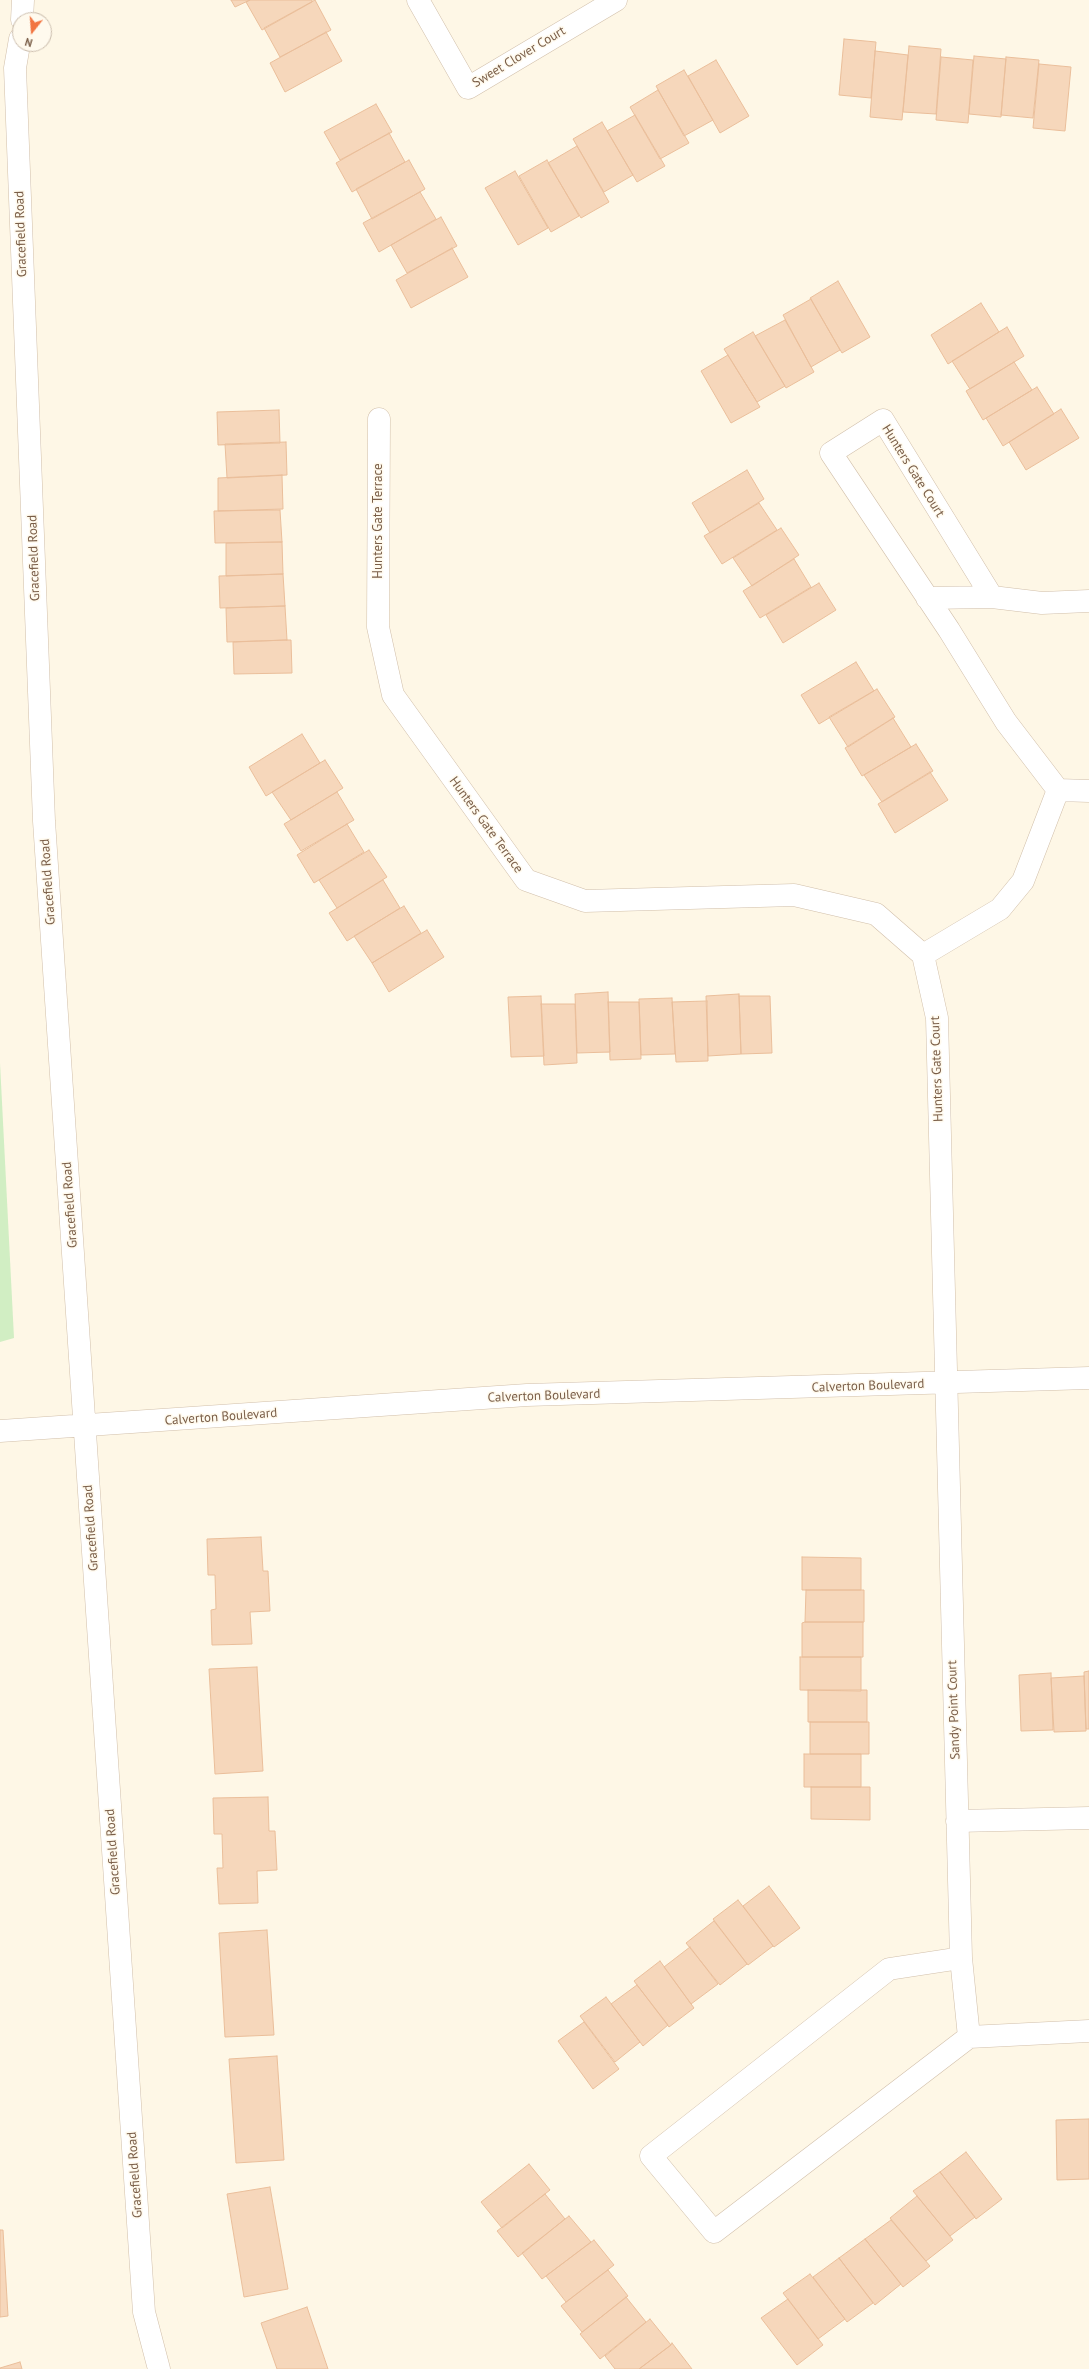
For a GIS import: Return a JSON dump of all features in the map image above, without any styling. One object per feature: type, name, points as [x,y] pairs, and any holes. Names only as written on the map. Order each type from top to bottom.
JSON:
[{"type":"street","points":[[22,12],[23,0]]},
{"type":"street","name":"Sweet Clover Court","points":[[418,0],[468,88],[616,0]]},
{"type":"street","name":"Gracefield Road","points":[[18,52],[15,68],[44,821],[144,2312],[159,2369]]},
{"type":"street","name":"Hunters Gate Terrace","points":[[379,419],[378,627],[393,696],[526,880],[585,901],[794,895],[876,914],[922,955]]},
{"type":"street","name":"Hunters Gate Court","points":[[992,597],[883,420],[831,453],[927,598],[1006,722],[1058,790]]},
{"type":"street","points":[[927,598],[992,597],[1042,603],[1089,601]]},
{"type":"street","points":[[922,955],[1000,909],[1023,881],[1058,790],[1089,791]]},
{"type":"street","name":"Hunters Gate Court","points":[[922,955],[937,1018],[945,1384]]},
{"type":"street","name":"Calverton Boulevard","points":[[0,1431],[527,1395],[945,1384],[1089,1378]]},
{"type":"street","name":"Sandy Point Court","points":[[945,1384],[961,1958],[969,2037]]},
{"type":"street","points":[[957,1821],[1089,1818]]},
{"type":"street","points":[[961,1958],[889,1969],[651,2156],[714,2232],[969,2037],[1089,2031]]},
{"type":"green space","points":[[0,1063],[14,1338],[0,1342]]},
{"type":"building","points":[[231,0],[250,0],[235,7]]},
{"type":"building","points":[[250,0],[312,0],[312,2],[262,30],[246,2]]},
{"type":"building","points":[[315,0],[331,30],[280,57],[264,28]]},
{"type":"building","points":[[326,32],[342,61],[285,92],[270,63]]},
{"type":"building","points":[[844,39],[876,42],[871,98],[839,95]]},
{"type":"building","points":[[909,46],[941,49],[936,114],[903,112]]},
{"type":"building","points":[[875,51],[908,55],[902,120],[870,117]]},
{"type":"building","points":[[974,56],[1006,59],[1001,117],[969,114]]},
{"type":"building","points":[[941,57],[973,60],[968,123],[936,120]]},
{"type":"building","points":[[1006,57],[1039,60],[1033,118],[1001,115]]},
{"type":"building","points":[[716,60],[749,116],[720,133],[688,76]]},
{"type":"building","points":[[1039,64],[1071,67],[1065,131],[1033,128]]},
{"type":"building","points":[[684,70],[713,120],[684,136],[656,86]]},
{"type":"building","points":[[658,90],[689,143],[660,159],[630,107]]},
{"type":"building","points":[[376,104],[392,132],[340,160],[324,132]]},
{"type":"building","points":[[635,115],[665,166],[637,182],[607,131]]},
{"type":"building","points":[[602,122],[633,175],[604,192],[573,139]]},
{"type":"building","points":[[389,133],[405,162],[352,192],[336,163]]},
{"type":"building","points":[[577,146],[609,202],[581,218],[548,163]]},
{"type":"building","points":[[409,160],[425,189],[372,219],[356,189]]},
{"type":"building","points":[[547,160],[579,216],[551,232],[519,176]]},
{"type":"building","points":[[515,171],[548,228],[518,245],[485,188]]},
{"type":"building","points":[[420,192],[436,219],[379,252],[363,223]]},
{"type":"building","points":[[441,217],[457,246],[407,273],[391,245]]},
{"type":"building","points":[[452,248],[468,277],[411,308],[396,280]]},
{"type":"building","points":[[838,281],[870,337],[842,353],[810,298]]},
{"type":"building","points":[[811,299],[840,350],[811,367],[783,315]]},
{"type":"building","points":[[981,303],[999,332],[948,364],[931,335]]},
{"type":"building","points":[[785,320],[814,372],[786,388],[755,336]]},
{"type":"building","points":[[1007,327],[1024,356],[970,389],[952,361]]},
{"type":"building","points":[[753,332],[785,386],[757,402],[724,349]]},
{"type":"building","points":[[728,355],[760,407],[731,423],[701,371]]},
{"type":"building","points":[[1014,362],[1032,390],[983,420],[966,391]]},
{"type":"building","points":[[1037,387],[1054,414],[1003,446],[986,418]]},
{"type":"building","points":[[1061,409],[1079,438],[1026,470],[1009,442]]},
{"type":"building","points":[[279,410],[280,443],[218,445],[217,412]]},
{"type":"building","points":[[286,442],[287,475],[227,478],[225,444]]},
{"type":"building","points":[[747,470],[764,499],[710,533],[692,503]]},
{"type":"building","points":[[282,475],[283,509],[218,511],[218,478]]},
{"type":"building","points":[[759,503],[777,530],[722,564],[704,536]]},
{"type":"building","points":[[280,510],[282,542],[215,543],[214,511]]},
{"type":"building","points":[[781,528],[799,555],[752,586],[733,558]]},
{"type":"building","points":[[282,542],[283,574],[226,576],[226,543]]},
{"type":"building","points":[[794,559],[811,587],[760,618],[743,591]]},
{"type":"building","points":[[283,574],[285,606],[220,608],[219,576]]},
{"type":"building","points":[[819,583],[836,610],[783,643],[766,615]]},
{"type":"building","points":[[285,606],[287,640],[227,642],[226,608]]},
{"type":"building","points":[[291,640],[292,673],[234,674],[233,642]]},
{"type":"building","points":[[856,662],[874,691],[819,724],[801,695]]},
{"type":"building","points":[[877,689],[895,717],[848,747],[829,717]]},
{"type":"building","points":[[893,718],[911,747],[862,776],[845,748]]},
{"type":"building","points":[[302,734],[320,763],[266,796],[249,767]]},
{"type":"building","points":[[916,744],[933,771],[882,802],[864,775]]},
{"type":"building","points":[[325,760],[343,788],[291,820],[272,792]]},
{"type":"building","points":[[930,772],[948,800],[895,833],[878,804]]},
{"type":"building","points":[[337,792],[354,820],[301,851],[284,824]]},
{"type":"building","points":[[347,824],[364,852],[314,883],[297,855]]},
{"type":"building","points":[[369,850],[387,877],[337,908],[319,880]]},
{"type":"building","points":[[383,880],[400,908],[347,941],[329,913]]},
{"type":"building","points":[[404,906],[421,933],[372,963],[354,936]]},
{"type":"building","points":[[427,930],[444,957],[389,992],[372,963]]},
{"type":"building","points":[[608,992],[610,1052],[577,1053],[575,994]]},
{"type":"building","points":[[739,994],[741,1054],[708,1056],[706,996]]},
{"type":"building","points":[[541,996],[544,1056],[511,1057],[508,997]]},
{"type":"building","points":[[739,996],[770,996],[772,1053],[741,1054]]},
{"type":"building","points":[[672,998],[675,1054],[641,1055],[639,999]]},
{"type":"building","points":[[707,1001],[708,1061],[676,1062],[672,1002]]},
{"type":"building","points":[[608,1002],[639,1002],[641,1059],[610,1060]]},
{"type":"building","points":[[541,1004],[575,1004],[577,1063],[544,1065]]},
{"type":"building","points":[[261,1537],[263,1571],[268,1571],[270,1611],[250,1612],[252,1644],[212,1645],[211,1610],[216,1609],[215,1575],[208,1575],[207,1539]]},
{"type":"building","points":[[802,1557],[861,1558],[861,1590],[802,1590]]},
{"type":"building","points":[[806,1590],[864,1590],[864,1622],[805,1622]]},
{"type":"building","points":[[863,1622],[863,1657],[802,1657],[802,1623]]},
{"type":"building","points":[[800,1657],[861,1657],[861,1691],[800,1690]]},
{"type":"building","points":[[257,1667],[263,1771],[215,1774],[209,1669]]},
{"type":"building","points":[[1089,1671],[1089,1729],[1086,1729],[1084,1672]]},
{"type":"building","points":[[1051,1673],[1053,1730],[1021,1731],[1019,1675]]},
{"type":"building","points":[[1084,1676],[1086,1731],[1054,1732],[1051,1678]]},
{"type":"building","points":[[808,1690],[867,1690],[867,1722],[808,1722]]},
{"type":"building","points":[[810,1722],[869,1722],[869,1754],[810,1754]]},
{"type":"building","points":[[804,1754],[861,1754],[861,1787],[804,1787]]},
{"type":"building","points":[[811,1787],[870,1787],[870,1820],[811,1819]]},
{"type":"building","points":[[268,1797],[269,1831],[275,1831],[277,1870],[257,1871],[258,1903],[219,1904],[217,1868],[223,1868],[222,1834],[214,1834],[213,1798]]},
{"type":"building","points":[[769,1886],[800,1928],[774,1947],[743,1906]]},
{"type":"building","points":[[738,1900],[773,1946],[748,1965],[713,1919]]},
{"type":"building","points":[[714,1921],[747,1964],[720,1985],[686,1943]]},
{"type":"building","points":[[267,1930],[274,2035],[225,2037],[219,1933]]},
{"type":"building","points":[[690,1947],[718,1984],[691,2004],[664,1967]]},
{"type":"building","points":[[660,1961],[694,2008],[669,2027],[634,1981]]},
{"type":"building","points":[[637,1985],[668,2025],[643,2046],[611,2004]]},
{"type":"building","points":[[606,1997],[640,2042],[615,2062],[580,2016]]},
{"type":"building","points":[[584,2022],[619,2069],[593,2089],[558,2041]]},
{"type":"building","points":[[277,2056],[284,2160],[236,2163],[229,2059]]},
{"type":"building","points":[[1089,2119],[1089,2179],[1057,2180],[1056,2120]]},
{"type":"building","points":[[966,2152],[1002,2199],[976,2219],[940,2172]]},
{"type":"building","points":[[529,2164],[550,2190],[502,2228],[481,2202]]},
{"type":"building","points":[[940,2172],[975,2217],[950,2236],[913,2191]]},
{"type":"building","points":[[270,2187],[288,2289],[244,2297],[227,2194]]},
{"type":"building","points":[[545,2194],[565,2219],[518,2257],[497,2231]]},
{"type":"building","points":[[917,2196],[953,2240],[926,2261],[890,2218]]},
{"type":"building","points":[[569,2216],[591,2242],[542,2279],[522,2253]]},
{"type":"building","points":[[891,2220],[930,2266],[903,2287],[865,2239]]},
{"type":"building","points":[[0,2230],[3,2230],[8,2316],[0,2317]]},
{"type":"building","points":[[865,2239],[901,2284],[875,2305],[839,2258]]},
{"type":"building","points":[[594,2240],[614,2265],[566,2302],[546,2276]]},
{"type":"building","points":[[839,2258],[873,2303],[847,2322],[813,2277]]},
{"type":"building","points":[[608,2270],[628,2296],[582,2332],[561,2306]]},
{"type":"building","points":[[810,2274],[845,2319],[818,2339],[783,2293]]},
{"type":"building","points":[[626,2297],[646,2322],[600,2359],[580,2334]]},
{"type":"building","points":[[788,2299],[823,2345],[797,2365],[761,2318]]},
{"type":"building","points":[[307,2307],[328,2369],[277,2369],[261,2323]]},
{"type":"building","points":[[650,2319],[671,2345],[639,2369],[615,2369],[605,2356]]},
{"type":"building","points":[[672,2343],[692,2369],[639,2369],[671,2345]]},
{"type":"building","points":[[20,2362],[22,2369],[0,2369],[0,2368]]}]
